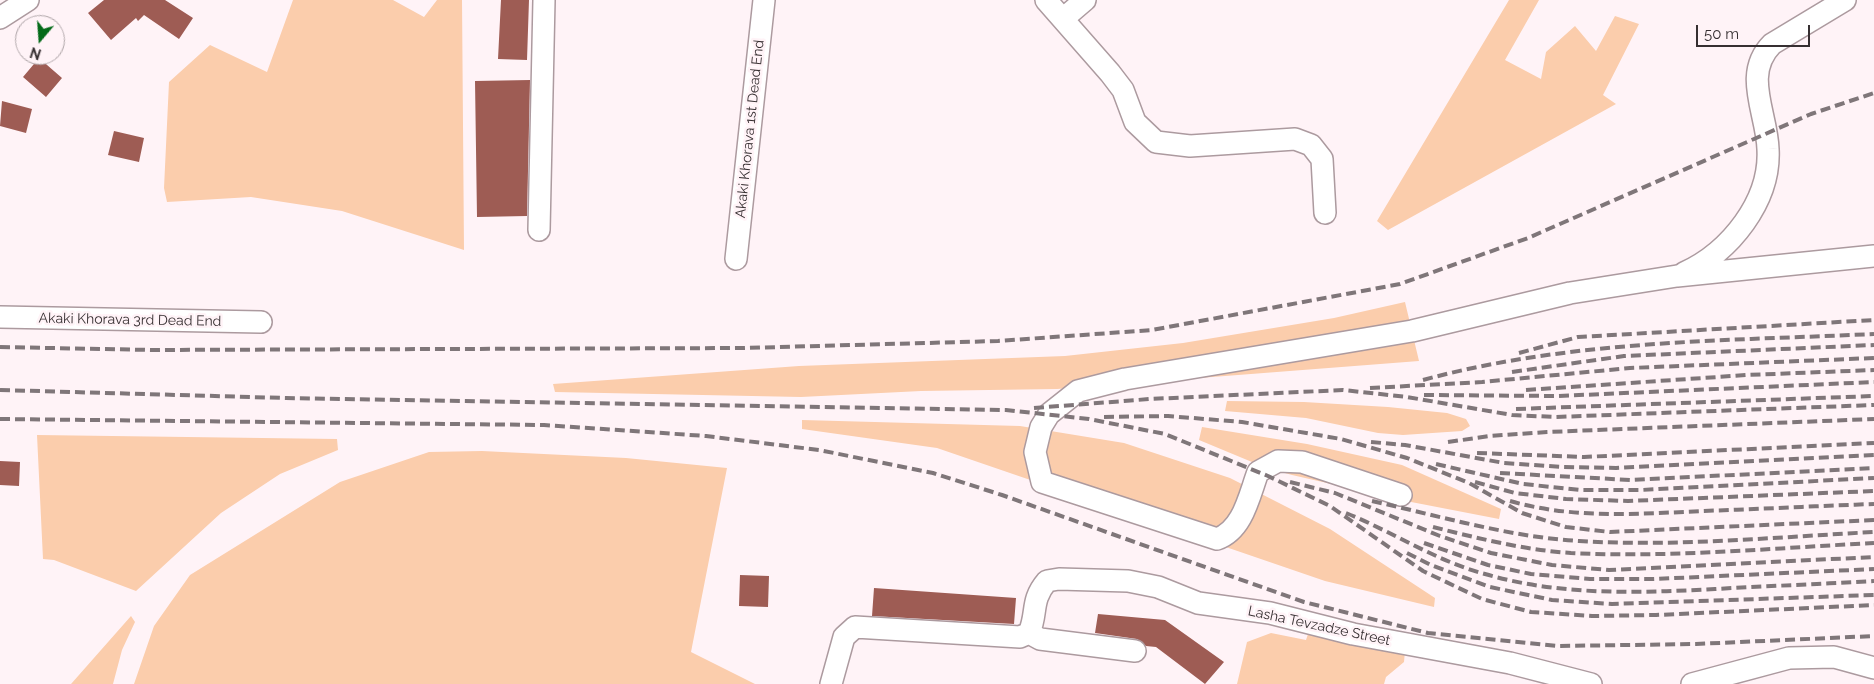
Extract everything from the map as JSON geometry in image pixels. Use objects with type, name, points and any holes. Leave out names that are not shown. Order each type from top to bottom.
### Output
[{"type":"street","points":[[0,18],[28,0]]},
{"type":"street","points":[[539,230],[544,0]]},
{"type":"street","name":"Akaki Khorava 1st Dead End","points":[[736,259],[764,0]]},
{"type":"street","points":[[1046,0],[1064,18],[1123,90],[1136,122],[1156,142],[1190,146],[1295,139],[1311,144],[1322,159],[1325,213]]},
{"type":"street","points":[[1064,18],[1085,0]]},
{"type":"street","points":[[1677,276],[1696,267],[1728,242],[1752,211],[1767,176],[1768,142],[1756,92],[1757,75],[1763,52],[1772,44],[1845,0]]},
{"type":"street","points":[[1400,495],[1302,462],[1278,461],[1258,472],[1238,524],[1224,537],[1217,539],[1042,482],[1035,452],[1041,427],[1049,414],[1078,391],[1125,378],[1412,330],[1570,293],[1677,276],[1874,256]]},
{"type":"street","name":"Akaki Khorava 3rd Dead End","points":[[0,318],[260,322]]},
{"type":"street","name":"Lasha Tevzadze Street","points":[[1029,633],[1037,593],[1047,581],[1128,581],[1158,587],[1198,603],[1270,613],[1353,634],[1510,663],[1591,684]]},
{"type":"street","points":[[830,684],[844,637],[855,627],[1020,636],[1029,633],[1040,639],[1135,651]]},
{"type":"street","points":[[1692,684],[1789,658],[1834,657],[1874,668]]},
{"type":"shaded area","points":[[293,0],[393,0],[424,17],[437,0],[462,0],[464,250],[342,211],[251,197],[167,202],[164,188],[169,82],[210,45],[267,72]]},
{"type":"shaded area","points":[[1509,0],[1539,0],[1505,60],[1541,79],[1546,52],[1575,26],[1596,51],[1615,16],[1639,24],[1603,95],[1616,104],[1388,230],[1377,221]]},
{"type":"shaded area","points":[[1405,302],[1419,361],[1057,389],[921,391],[801,397],[555,392],[553,384],[799,366],[1065,356],[1183,343],[1334,318]]},
{"type":"shaded area","points":[[1227,401],[1304,402],[1447,413],[1466,419],[1470,426],[1462,431],[1403,435],[1378,433],[1306,418],[1225,411]]},
{"type":"shaded area","points":[[802,420],[1020,426],[1124,443],[1230,478],[1330,529],[1435,598],[1434,607],[1325,581],[937,448],[802,429]]},
{"type":"shaded area","points":[[1202,427],[1307,444],[1402,465],[1501,509],[1499,519],[1406,501],[1264,467],[1199,440]]},
{"type":"shaded area","points":[[37,435],[337,439],[338,450],[280,474],[221,513],[136,591],[54,560],[43,559]]},
{"type":"shaded area","points":[[482,451],[626,458],[727,468],[691,652],[755,684],[134,684],[154,626],[190,575],[340,482],[429,452]]},
{"type":"shaded area","points":[[131,616],[135,622],[122,650],[113,684],[71,684]]},
{"type":"shaded area","points":[[1271,633],[1306,640],[1308,634],[1405,651],[1404,662],[1386,677],[1384,684],[1237,684],[1247,642]]},
{"type":"building","points":[[104,0],[165,0],[193,18],[179,39],[144,15],[138,21],[136,18],[111,40],[88,13]]},
{"type":"building","points":[[501,0],[529,0],[527,60],[498,59]]},
{"type":"building","points":[[33,65],[47,65],[62,78],[46,97],[23,77]]},
{"type":"building","points":[[530,80],[527,216],[477,217],[475,81]]},
{"type":"building","points":[[2,101],[32,109],[26,133],[0,126]]},
{"type":"building","points":[[114,131],[144,138],[139,162],[108,155]]},
{"type":"building","points":[[0,461],[20,462],[19,486],[0,485]]},
{"type":"building","points":[[740,575],[769,576],[768,607],[739,606]]},
{"type":"building","points":[[874,588],[1016,598],[1014,624],[872,616]]},
{"type":"building","points":[[1098,614],[1165,620],[1224,662],[1205,684],[1156,647],[1146,646],[1137,639],[1095,633]]},
{"type":"railway","points":[[0,347],[152,350],[744,348],[998,341],[1152,330],[1400,284],[1528,238],[1811,114],[1874,93]]},
{"type":"railway","points":[[1519,353],[1578,337],[1874,320]]},
{"type":"railway","points":[[1423,380],[1478,367],[1590,350],[1704,341],[1874,334]]},
{"type":"railway","points":[[1512,372],[1624,356],[1874,345]]},
{"type":"railway","points":[[1370,388],[1482,382],[1630,368],[1874,358]]},
{"type":"railway","points":[[1526,390],[1747,375],[1874,370]]},
{"type":"railway","points":[[1424,395],[1558,396],[1874,382]]},
{"type":"railway","points":[[0,390],[286,398],[1006,410],[1089,419],[1165,434],[1268,476],[1330,506],[1423,571],[1482,599],[1531,612],[1592,616],[1656,615],[1874,605]]},
{"type":"railway","points":[[1034,408],[1150,399],[1343,390],[1407,397],[1512,415],[1555,417],[1874,405]]},
{"type":"railway","points":[[1516,409],[1874,396]]},
{"type":"railway","points":[[1104,417],[1168,416],[1242,422],[1341,439],[1407,458],[1469,483],[1522,513],[1566,527],[1610,532],[1874,520]]},
{"type":"railway","points":[[0,419],[544,425],[706,436],[819,450],[933,473],[1002,495],[1304,602],[1428,633],[1558,646],[1696,644],[1874,636]]},
{"type":"railway","points":[[1448,442],[1490,436],[1547,432],[1874,419]]},
{"type":"railway","points":[[1371,442],[1405,445],[1504,463],[1563,467],[1616,468],[1874,455]]},
{"type":"railway","points":[[1477,453],[1584,457],[1874,443]]},
{"type":"railway","points":[[1436,464],[1523,484],[1581,490],[1641,490],[1874,478]]},
{"type":"railway","points":[[1500,473],[1631,480],[1874,468]]},
{"type":"railway","points":[[1290,482],[1335,493],[1440,536],[1491,553],[1552,565],[1609,570],[1874,557]]},
{"type":"railway","points":[[1475,482],[1515,493],[1566,499],[1628,501],[1874,491]]},
{"type":"railway","points":[[1372,501],[1501,531],[1579,541],[1616,543],[1690,542],[1874,532]]},
{"type":"railway","points":[[1510,501],[1557,511],[1605,514],[1874,504]]},
{"type":"railway","points":[[1346,513],[1449,562],[1485,574],[1542,586],[1628,592],[1874,581]]},
{"type":"railway","points":[[1433,527],[1518,546],[1571,553],[1684,553],[1874,543]]},
{"type":"railway","points":[[1424,543],[1488,565],[1531,574],[1590,579],[1654,579],[1874,569]]},
{"type":"railway","points":[[1407,553],[1431,565],[1490,587],[1552,600],[1612,604],[1874,595]]}]
